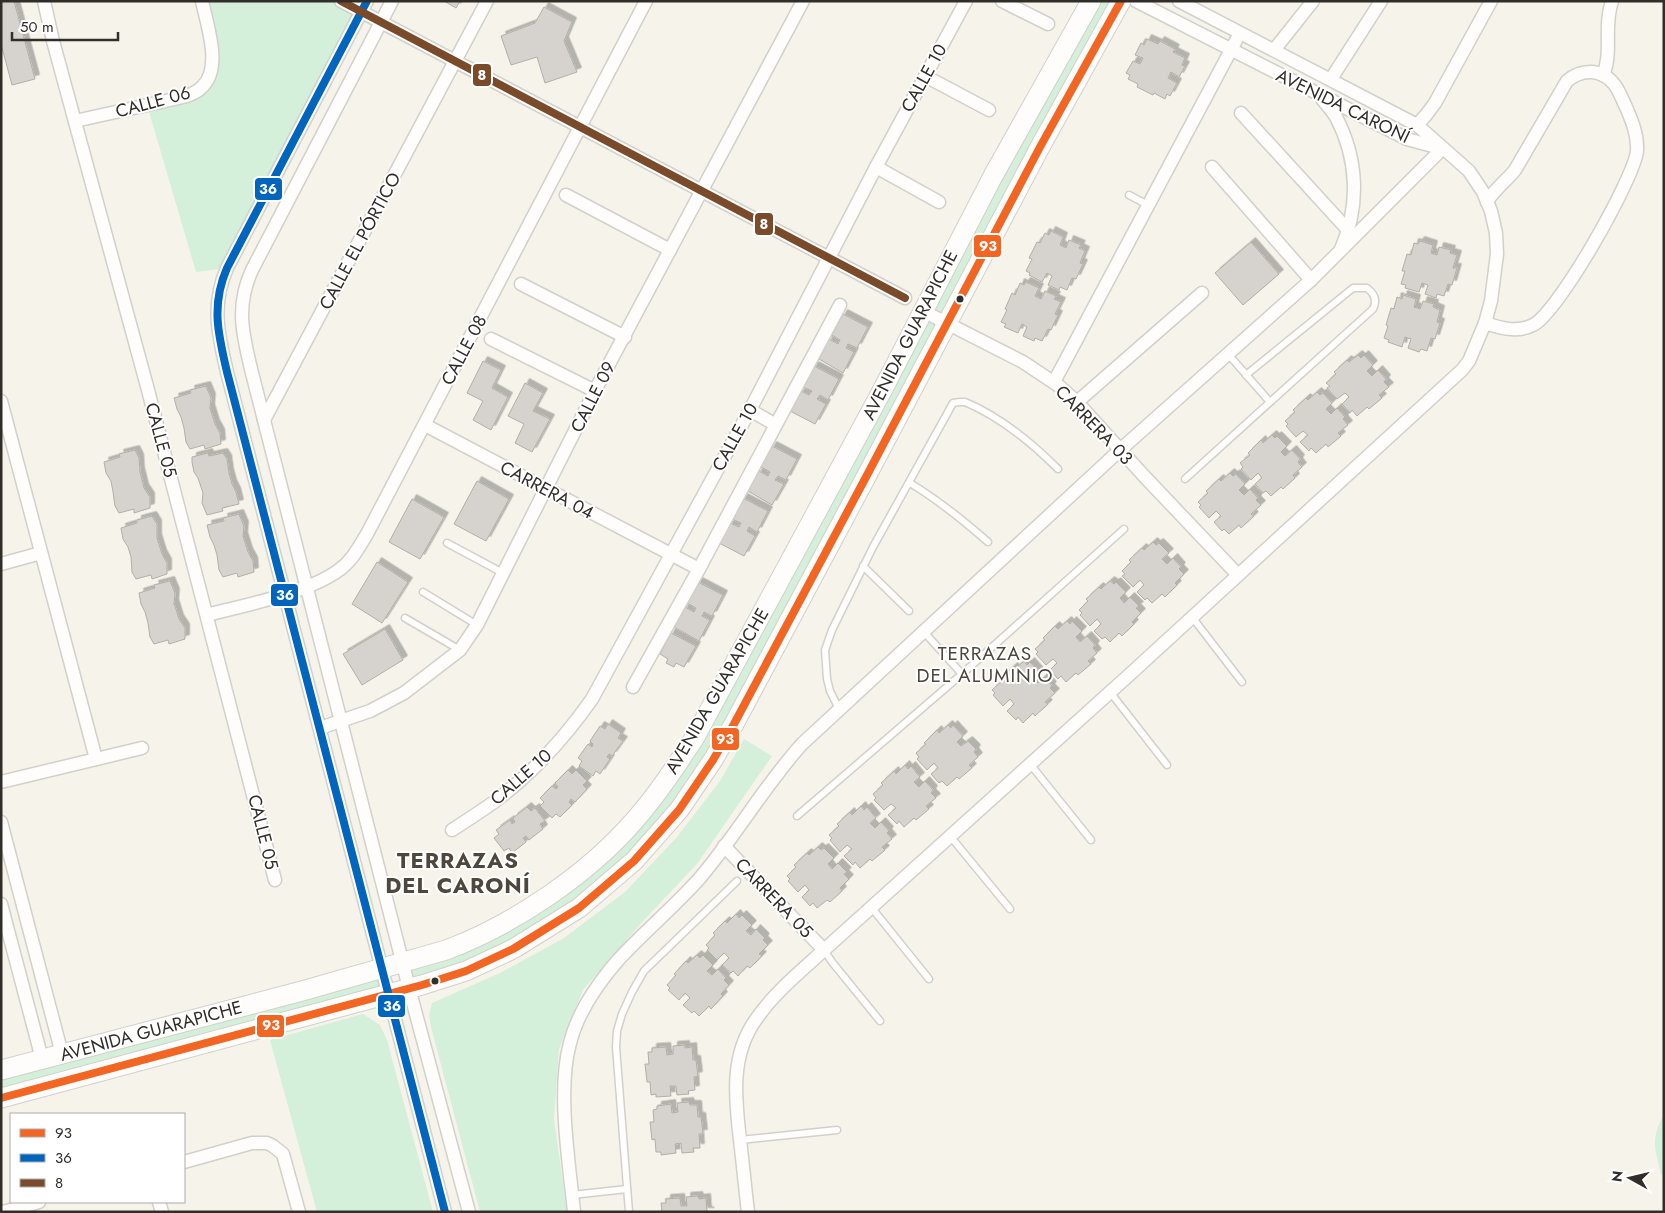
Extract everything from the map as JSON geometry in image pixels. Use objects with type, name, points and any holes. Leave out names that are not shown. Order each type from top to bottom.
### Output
[{"type":"street","name":"CALLE 05","points":[[44,1],[53,41],[207,615],[275,880]]},
{"type":"street","name":"CALLE 06","points":[[75,121],[179,98],[192,94],[203,87],[210,77],[212,50],[202,1]]},
{"type":"street","points":[[341,1],[365,7],[381,22],[905,298]]},
{"type":"street","points":[[392,1],[247,281],[242,301],[242,328],[409,988],[470,1212]]},
{"type":"street","name":"CALLE EL PÓRTICO","points":[[264,420],[488,1]]},
{"type":"street","name":"CALLE 08","points":[[207,615],[285,594],[307,586],[340,570],[351,559],[367,534],[425,425],[646,1]]},
{"type":"street","name":"CALLE 09","points":[[320,728],[370,711],[404,693],[460,650],[477,625],[595,391],[802,1]]},
{"type":"street","name":"CALLE 10","points":[[452,830],[493,803],[521,780],[554,748],[573,726],[592,699],[750,410],[876,167],[966,1]]},
{"type":"street","points":[[1002,1],[1048,24]]},
{"type":"street","name":"AVENIDA GUARAPICHE","points":[[1,1070],[382,969],[467,942],[509,921],[537,903],[577,874],[610,846],[650,802],[673,771],[711,708],[883,389],[1025,118],[1091,1]]},
{"type":"street","name":"AVENIDA GUARAPICHE","points":[[1,1098],[388,994],[466,971],[513,949],[578,908],[634,861],[679,810],[713,760],[776,648],[1040,147],[1121,1]]},
{"type":"street","name":"AVENIDA CARONÍ","points":[[1136,1],[1407,139],[1442,149]]},
{"type":"street","name":"AVENIDA CARONÍ","points":[[1180,1],[1417,124],[1442,149]]},
{"type":"street","points":[[1274,50],[1313,1]]},
{"type":"street","points":[[1331,80],[1381,1]]},
{"type":"street","points":[[1417,124],[1434,103],[1491,1]]},
{"type":"street","points":[[1603,75],[1607,58],[1607,24],[1612,1]]},
{"type":"street","points":[[365,7],[227,268],[221,281],[216,318],[224,357],[445,1212]]},
{"type":"street","points":[[1054,382],[1240,33]]},
{"type":"street","points":[[1485,323],[1500,328],[1518,330],[1533,325],[1543,318],[1564,292],[1632,171],[1637,152],[1637,141],[1632,122],[1618,90],[1609,79],[1603,75],[1586,71],[1572,76],[1567,81],[1515,170],[1506,182],[1490,196],[1487,202]]},
{"type":"street","points":[[925,76],[989,110]]},
{"type":"street","points":[[1319,95],[1335,116],[1345,137],[1355,179],[1355,198],[1348,230],[1338,254]]},
{"type":"street","points":[[1241,113],[1348,230]]},
{"type":"street","points":[[574,1212],[564,1090],[569,1044],[576,1024],[599,984],[619,959],[688,892],[789,758],[839,709],[1120,450],[1312,280],[1442,149],[1469,171],[1483,192],[1491,211],[1496,232],[1497,254],[1491,300],[1485,323],[1469,361],[1462,370],[1110,692],[824,950],[756,1018],[740,1052],[736,1084],[748,1212]]},
{"type":"street","points":[[876,167],[939,202]]},
{"type":"street","points":[[1212,167],[1312,280]]},
{"type":"street","points":[[566,195],[670,250]]},
{"type":"street","points":[[521,284],[625,336]]},
{"type":"street","points":[[1077,402],[1202,293]]},
{"type":"street","points":[[633,687],[699,569],[840,305]]},
{"type":"street","name":"CARRERA 03","points":[[923,311],[1023,362],[1054,382],[1077,402],[1238,575]]},
{"type":"street","points":[[491,339],[595,391]]},
{"type":"street","points":[[1,400],[96,759]]},
{"type":"street","points":[[750,410],[776,424]]},
{"type":"street","name":"CARRERA 04","points":[[425,425],[699,569]]},
{"type":"street","points":[[1,564],[41,553]]},
{"type":"street","points":[[1,782],[142,748]]},
{"type":"street","points":[[1,822],[62,1054]]},
{"type":"street","name":"CARRERA 05","points":[[724,846],[824,950]]},
{"type":"street","points":[[1,904],[42,1059]]},
{"type":"street","points":[[185,1162],[252,1143],[266,1143],[273,1146],[283,1154],[299,1212]]},
{"type":"street","points":[[3,1212],[21,1209],[36,1203]]},
{"type":"lane","points":[[1129,195],[1148,205]]},
{"type":"lane","points":[[1185,478],[1373,309],[1375,300],[1372,292],[1364,287],[1353,288],[1246,375]]},
{"type":"lane","points":[[1228,354],[1270,402]]},
{"type":"lane","points":[[839,709],[826,679],[825,650],[832,630],[863,566],[953,403],[970,404],[1003,423],[1036,448],[1058,469]]},
{"type":"lane","points":[[910,482],[955,514],[988,542]]},
{"type":"lane","points":[[796,816],[962,674],[1124,528]]},
{"type":"lane","points":[[447,543],[504,574]]},
{"type":"lane","points":[[863,566],[909,611]]},
{"type":"lane","points":[[423,592],[477,625]]},
{"type":"lane","points":[[1192,617],[1242,682]]},
{"type":"lane","points":[[405,618],[460,650]]},
{"type":"lane","points":[[924,631],[962,674]]},
{"type":"lane","points":[[1110,692],[1167,765]]},
{"type":"lane","points":[[1030,764],[1091,840]]},
{"type":"lane","points":[[950,836],[1010,909]]},
{"type":"lane","points":[[629,1212],[616,1047],[617,1031],[622,1014],[644,971],[737,881]]},
{"type":"lane","points":[[871,907],[929,979]]},
{"type":"lane","points":[[824,950],[880,1021]]},
{"type":"lane","points":[[740,1140],[837,1130]]},
{"type":"lane","points":[[572,1195],[627,1189]]},
{"type":"green space","points":[[202,1],[341,1],[362,12],[227,268],[196,272],[147,105],[179,98],[210,77]]},
{"type":"green space","points":[[1091,1],[1121,1],[696,786],[579,908],[409,988],[403,963],[509,921],[650,802]]},
{"type":"green space","points":[[744,739],[772,756],[697,864],[643,921],[583,990],[559,1049],[554,1119],[567,1212],[480,1212],[431,1027],[429,1015],[432,1003],[500,973],[564,938],[625,892],[677,837],[720,781]]},
{"type":"green space","points":[[382,969],[388,994],[1,1098],[1,1070]]},
{"type":"green space","points":[[363,1014],[380,1025],[387,1040],[433,1212],[317,1212],[270,1040]]},
{"type":"green space","points":[[1664,1114],[1664,1177],[1661,1174],[1657,1157],[1655,1138]]},
{"type":"building","points":[[1,1],[14,1],[35,79],[12,85],[1,44]]},
{"type":"building","points":[[444,1],[460,1],[456,8]]},
{"type":"building","points":[[544,7],[572,22],[564,41],[577,72],[545,83],[537,57],[511,65],[501,36],[535,23]]},
{"type":"building","points":[[1147,39],[1158,44],[1160,41],[1175,49],[1173,52],[1185,58],[1182,65],[1185,66],[1179,77],[1171,72],[1168,78],[1177,83],[1170,96],[1167,94],[1165,99],[1137,87],[1138,84],[1128,79],[1130,75],[1126,73],[1133,61],[1140,64],[1143,58],[1135,55],[1141,43],[1144,45]]},
{"type":"building","points":[[1051,231],[1063,237],[1060,245],[1066,248],[1069,240],[1081,245],[1079,248],[1085,251],[1080,263],[1083,264],[1076,279],[1072,278],[1067,290],[1060,287],[1059,290],[1048,285],[1052,276],[1047,273],[1042,282],[1029,275],[1030,273],[1026,271],[1032,259],[1029,258],[1037,242],[1040,243],[1045,233],[1049,235]]},
{"type":"building","points":[[1420,241],[1433,245],[1431,253],[1437,255],[1439,247],[1451,250],[1450,253],[1457,255],[1453,268],[1457,268],[1452,285],[1448,284],[1444,296],[1437,294],[1436,298],[1425,294],[1428,285],[1422,283],[1419,292],[1405,288],[1406,285],[1401,284],[1405,271],[1402,271],[1407,254],[1411,255],[1414,243],[1418,244]]},
{"type":"building","points":[[1251,242],[1279,274],[1243,305],[1215,273]]},
{"type":"building","points":[[1026,282],[1039,288],[1035,296],[1041,299],[1045,291],[1056,296],[1054,299],[1061,302],[1055,314],[1058,315],[1051,330],[1048,329],[1042,341],[1035,338],[1034,341],[1023,336],[1027,327],[1022,324],[1018,333],[1004,327],[1006,324],[1001,322],[1012,293],[1015,295],[1020,283],[1024,285]]},
{"type":"building","points":[[1403,295],[1416,299],[1414,307],[1420,309],[1423,301],[1434,304],[1433,307],[1440,310],[1437,322],[1440,323],[1435,339],[1431,338],[1427,351],[1421,349],[1419,352],[1408,348],[1411,339],[1405,337],[1402,347],[1388,342],[1389,340],[1384,338],[1391,308],[1394,309],[1397,297],[1402,299]]},
{"type":"building","points":[[843,314],[868,327],[857,348],[848,344],[846,348],[854,352],[843,373],[819,359],[829,339],[838,344],[840,340],[832,335]]},
{"type":"building","points":[[1358,355],[1361,358],[1364,355],[1373,365],[1367,371],[1372,376],[1378,370],[1386,379],[1384,382],[1389,387],[1379,395],[1382,398],[1357,416],[1352,410],[1350,413],[1342,404],[1349,397],[1345,393],[1337,399],[1327,388],[1330,386],[1326,383],[1336,374],[1334,372],[1347,360],[1349,362]]},
{"type":"building","points":[[483,361],[501,370],[492,388],[508,397],[491,430],[473,420],[483,401],[467,393]]},
{"type":"building","points":[[814,366],[839,379],[828,400],[820,395],[817,399],[826,404],[815,424],[790,411],[801,391],[809,395],[812,391],[803,387]]},
{"type":"building","points":[[525,383],[543,393],[533,411],[550,419],[532,452],[515,443],[524,424],[508,416]]},
{"type":"building","points":[[206,386],[211,398],[210,408],[220,433],[221,444],[205,449],[204,445],[190,449],[186,442],[181,417],[174,398],[191,393],[190,390]]},
{"type":"building","points":[[1317,392],[1320,395],[1323,393],[1332,403],[1326,409],[1331,414],[1337,408],[1345,417],[1343,419],[1348,425],[1338,433],[1341,436],[1328,447],[1326,444],[1316,453],[1311,448],[1309,451],[1300,442],[1308,435],[1303,431],[1296,437],[1286,426],[1288,424],[1285,421],[1295,412],[1293,410],[1306,398],[1308,400]]},
{"type":"building","points":[[1272,435],[1275,438],[1277,436],[1287,446],[1281,452],[1285,456],[1292,450],[1300,459],[1298,462],[1302,467],[1293,475],[1295,478],[1283,489],[1281,487],[1271,496],[1266,491],[1263,493],[1255,484],[1262,478],[1258,473],[1251,480],[1241,469],[1243,467],[1240,463],[1250,455],[1248,453],[1261,440],[1263,443]]},
{"type":"building","points":[[772,446],[797,459],[786,480],[778,476],[775,480],[784,484],[772,505],[748,491],[759,471],[768,476],[770,472],[761,467]]},
{"type":"building","points":[[135,450],[139,458],[144,488],[150,497],[150,508],[134,513],[134,509],[119,513],[115,506],[111,481],[106,473],[104,462],[120,457],[119,454]]},
{"type":"building","points":[[208,453],[209,456],[223,453],[227,459],[229,473],[239,504],[222,508],[223,511],[207,515],[202,503],[203,493],[194,472],[192,457]]},
{"type":"building","points":[[1230,473],[1233,476],[1236,474],[1245,484],[1239,490],[1244,495],[1250,489],[1261,505],[1251,514],[1254,516],[1241,528],[1239,525],[1229,534],[1224,529],[1222,531],[1214,522],[1221,516],[1216,511],[1209,518],[1199,507],[1201,505],[1198,502],[1208,493],[1206,491],[1219,479],[1221,481]]},
{"type":"building","points":[[477,481],[509,499],[486,541],[454,524]]},
{"type":"building","points":[[743,498],[768,511],[757,532],[749,527],[747,531],[755,536],[744,556],[719,543],[730,523],[739,527],[741,523],[732,519]]},
{"type":"building","points":[[412,499],[444,517],[420,559],[389,542]]},
{"type":"building","points":[[239,514],[244,526],[243,536],[253,561],[254,572],[238,577],[237,573],[223,577],[219,570],[217,555],[207,525],[224,521],[223,518]]},
{"type":"building","points":[[152,516],[157,524],[157,538],[167,563],[167,574],[152,579],[151,575],[136,579],[132,572],[131,557],[123,539],[121,528],[137,523],[137,520]]},
{"type":"building","points":[[1153,542],[1156,545],[1159,543],[1169,553],[1162,559],[1167,564],[1173,558],[1184,574],[1175,583],[1177,585],[1165,597],[1162,594],[1152,603],[1147,598],[1145,600],[1137,592],[1144,585],[1140,580],[1133,587],[1122,576],[1125,574],[1122,571],[1131,562],[1129,560],[1142,548],[1144,550]]},
{"type":"building","points":[[377,562],[408,582],[382,623],[352,604]]},
{"type":"building","points":[[170,581],[175,593],[174,603],[179,619],[185,628],[185,639],[169,644],[168,640],[154,644],[150,637],[139,593],[155,588],[154,585]]},
{"type":"building","points":[[1110,581],[1114,584],[1116,582],[1126,592],[1120,598],[1124,603],[1130,597],[1139,606],[1136,608],[1141,613],[1132,622],[1134,624],[1122,636],[1119,633],[1110,642],[1105,637],[1102,639],[1094,631],[1101,624],[1097,619],[1090,626],[1080,615],[1082,613],[1079,610],[1088,601],[1086,599],[1099,587],[1101,589]]},
{"type":"building","points":[[698,582],[723,595],[712,616],[704,612],[702,616],[710,620],[699,641],[674,627],[685,607],[694,612],[696,608],[687,603]]},
{"type":"building","points":[[1067,621],[1070,624],[1072,621],[1082,631],[1076,637],[1080,642],[1087,636],[1095,645],[1093,648],[1097,653],[1088,661],[1091,664],[1066,682],[1061,676],[1058,679],[1050,670],[1057,663],[1053,659],[1046,665],[1036,654],[1038,652],[1035,649],[1045,640],[1043,638],[1055,626],[1058,629]]},
{"type":"building","points":[[385,629],[403,660],[362,685],[343,654]]},
{"type":"building","points":[[671,633],[696,646],[684,667],[676,663],[674,667],[666,663],[668,659],[660,654]]},
{"type":"building","points":[[1024,661],[1027,665],[1030,662],[1039,672],[1033,678],[1038,683],[1044,677],[1055,693],[1045,702],[1048,704],[1035,716],[1033,713],[1023,723],[1018,717],[1016,720],[1007,711],[1014,704],[1010,699],[1003,706],[993,695],[995,693],[992,690],[1002,681],[1000,679],[1013,667],[1015,669]]},
{"type":"building","points":[[608,724],[621,733],[618,738],[623,741],[612,756],[609,754],[607,757],[610,759],[600,774],[596,771],[593,776],[579,766],[582,761],[578,758],[588,744],[592,747],[593,744],[590,741],[600,726],[605,729]]},
{"type":"building","points":[[948,725],[951,728],[953,725],[963,736],[957,742],[961,746],[968,741],[976,749],[974,752],[978,757],[969,765],[972,768],[947,786],[942,781],[939,783],[931,774],[938,768],[934,763],[927,770],[917,759],[919,757],[916,753],[937,730],[939,733]]},
{"type":"building","points":[[905,765],[908,769],[911,766],[920,777],[914,782],[919,787],[925,781],[933,790],[931,793],[936,798],[926,806],[929,809],[904,827],[899,821],[897,824],[888,815],[896,808],[891,804],[884,810],[874,800],[876,798],[873,794],[883,785],[881,783],[894,771],[896,774]]},
{"type":"building","points":[[568,770],[572,774],[576,770],[587,781],[583,785],[587,789],[575,802],[571,799],[569,802],[572,805],[560,817],[556,814],[552,818],[540,806],[544,802],[540,798],[552,786],[556,789],[558,787],[555,783]]},
{"type":"building","points":[[861,806],[864,810],[867,807],[876,818],[870,823],[875,828],[881,822],[889,831],[887,833],[892,839],[882,847],[885,850],[860,868],[855,862],[853,865],[844,856],[852,849],[847,845],[840,852],[830,840],[832,838],[829,835],[839,826],[837,824],[850,812],[852,815]]},
{"type":"building","points":[[527,807],[531,811],[535,808],[545,821],[540,824],[543,829],[529,840],[526,836],[523,838],[526,842],[512,853],[509,848],[504,851],[494,838],[499,834],[496,830],[510,820],[512,824],[515,822],[513,818]]},
{"type":"building","points":[[818,847],[821,850],[824,848],[834,858],[828,864],[832,869],[838,863],[847,872],[844,874],[849,879],[840,888],[842,891],[830,902],[827,900],[817,908],[813,903],[810,906],[802,897],[809,890],[805,885],[798,892],[788,881],[790,879],[787,876],[796,867],[794,865],[807,853],[809,855]]},
{"type":"building","points":[[736,914],[739,918],[742,915],[752,925],[746,931],[751,935],[756,929],[765,938],[763,940],[768,945],[759,954],[762,956],[750,968],[747,966],[738,976],[722,965],[729,958],[724,953],[717,960],[707,950],[709,948],[706,945],[715,935],[713,933],[725,921],[727,923]]},
{"type":"building","points":[[697,955],[700,958],[703,955],[713,965],[707,971],[712,975],[718,969],[729,985],[721,994],[723,996],[711,1009],[709,1006],[699,1016],[683,1005],[690,998],[685,993],[679,1000],[668,990],[670,988],[667,985],[686,961],[688,963]]},
{"type":"building","points":[[685,1045],[685,1048],[692,1047],[693,1060],[696,1060],[698,1076],[694,1077],[695,1090],[688,1091],[689,1094],[677,1095],[676,1086],[670,1086],[671,1096],[656,1097],[656,1094],[651,1095],[645,1064],[649,1064],[648,1052],[652,1052],[652,1048],[666,1047],[667,1055],[673,1054],[673,1046]]},
{"type":"building","points":[[689,1102],[690,1105],[697,1105],[698,1117],[701,1117],[703,1134],[699,1134],[700,1148],[693,1148],[694,1152],[682,1153],[681,1143],[675,1144],[676,1153],[661,1155],[661,1152],[656,1152],[655,1139],[652,1140],[650,1122],[654,1122],[653,1110],[657,1109],[657,1106],[671,1104],[672,1113],[678,1112],[677,1103]]},
{"type":"building","points":[[698,1196],[699,1199],[706,1198],[707,1211],[710,1212],[662,1212],[661,1203],[666,1203],[666,1199],[680,1198],[681,1206],[687,1206],[686,1197]]},
{"type":"transit line","name":"8","points":[[341,1],[905,298]]},
{"type":"transit line","name":"36","points":[[367,1],[227,268],[219,295],[218,320],[227,372],[445,1212]]},
{"type":"transit line","name":"93","points":[[1,1098],[422,985],[466,971],[513,949],[579,908],[634,861],[679,810],[713,760],[734,724],[1040,147],[1121,1]]},
{"type":"district","name":"TERRAZAS DEL ALUMINIO","points":[[985,664]]},
{"type":"district","name":"TERRAZAS DEL CARONÍ","points":[[458,872]]}]
